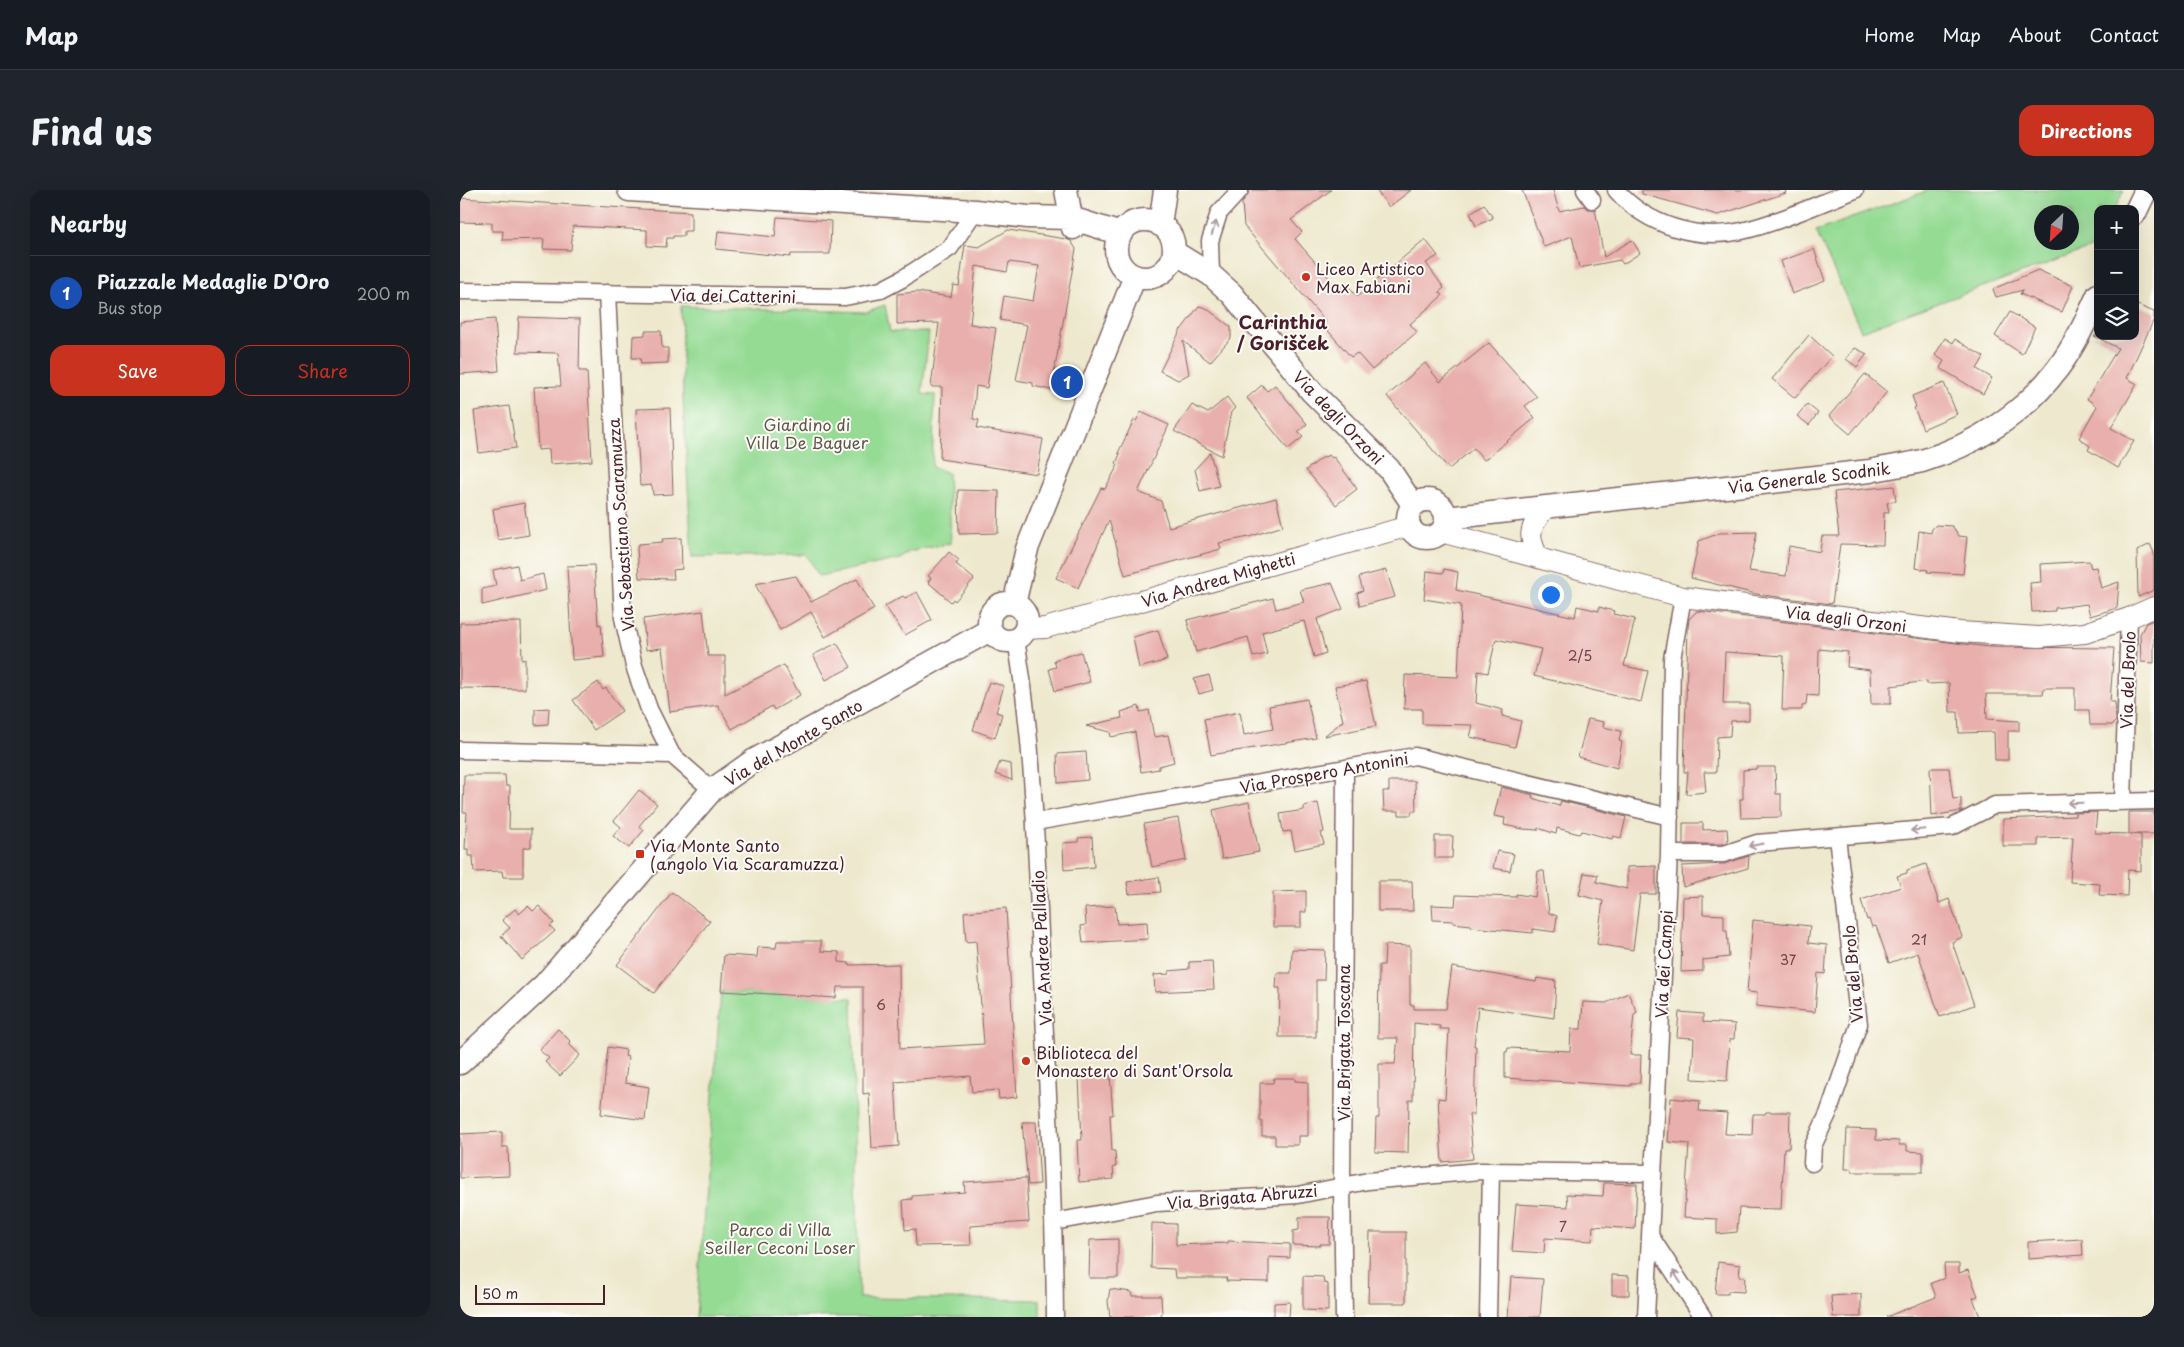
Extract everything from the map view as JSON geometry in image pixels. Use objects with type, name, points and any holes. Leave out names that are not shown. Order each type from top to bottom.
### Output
[{"type":"main road","points":[[629,190],[975,211],[1072,223],[1119,238]]},
{"type":"main road","points":[[1066,190],[1072,223]]},
{"type":"main road","points":[[1160,225],[1165,190]]},
{"type":"main road","points":[[2139,205],[2146,190]]},
{"type":"main road","points":[[1143,221],[1160,225],[1171,237],[1174,252],[1169,266],[1164,272],[1150,278],[1135,276],[1122,266],[1116,251],[1119,238],[1134,223],[1143,221]]},
{"type":"main road","name":"Via degli Orzoni","points":[[1174,252],[1211,275],[1232,294],[1312,392],[1389,469],[1420,537],[1428,538],[1443,525]]},
{"type":"main road","points":[[1014,604],[1027,549],[1135,276]]},
{"type":"main road","name":"Via Generale Scodnik","points":[[1443,525],[1546,507],[1870,471],[1921,461],[1960,448],[1998,426],[2034,396],[2058,368],[2094,302]]},
{"type":"main road","points":[[1411,516],[1419,501],[1433,501],[1440,504],[1443,525]]},
{"type":"main road","points":[[1007,603],[1014,604],[1021,608],[1025,614],[1021,634],[1009,642],[1001,640],[990,630],[990,616],[994,608],[1007,603]]},
{"type":"main road","name":"Via del Monte Santo","points":[[460,1063],[544,984],[712,790],[753,761],[990,630]]},
{"type":"street","points":[[1211,275],[1210,241],[1219,213],[1240,190]]},
{"type":"street","points":[[1616,190],[1623,198],[1644,213],[1666,225],[1690,232],[1717,233],[1750,228],[1854,190]]},
{"type":"street","name":"Via dei Catterini","points":[[460,291],[845,297],[881,290],[902,279],[950,248],[975,211]]},
{"type":"street","name":"Via Sebastiano Scaramuzza","points":[[607,293],[623,618],[634,666],[648,709],[672,755],[712,790]]},
{"type":"street","points":[[1539,558],[1531,545],[1531,531],[1535,521],[1546,507]]},
{"type":"street","name":"Via Andrea Mighetti","points":[[1021,634],[1411,516]]},
{"type":"street","name":"Via degli Orzoni","points":[[1443,525],[1539,558],[1683,597],[1960,632],[2040,637],[2084,633],[2129,618],[2154,607]]},
{"type":"street","name":"Via dei Campi","points":[[1646,1317],[1669,854],[1672,659],[1683,597]]},
{"type":"street","name":"Via del Brolo","points":[[2123,801],[2129,618]]},
{"type":"street","name":"Via Andrea Palladio","points":[[1021,634],[1035,822],[1054,1222],[1055,1317]]},
{"type":"street","points":[[460,750],[672,755]]},
{"type":"street","name":"Via Prospero Antonini","points":[[1035,822],[1415,756],[1670,817]]},
{"type":"street","name":"Via Brigata Toscana","points":[[1344,1317],[1342,1186],[1345,768]]},
{"type":"street","points":[[1669,854],[1724,854],[1757,843],[1952,827],[1995,805],[2154,801]]},
{"type":"street","name":"Via del Brolo","points":[[1812,1163],[1813,1146],[1828,1114],[1859,1024],[1837,837]]},
{"type":"street","points":[[1488,1317],[1491,1171]]},
{"type":"street","name":"Via Brigata Abruzzi","points":[[1054,1222],[1157,1203],[1298,1195],[1377,1180],[1491,1171],[1652,1173]]},
{"type":"street","points":[[1651,1237],[1703,1317]]},
{"type":"green space","points":[[1929,190],[2124,190],[2117,205],[2094,205],[2094,247],[1861,331],[1816,231]]},
{"type":"green space","name":"Giardino di Villa De Baguer","points":[[885,305],[890,332],[929,332],[922,394],[935,395],[932,467],[948,473],[951,543],[910,552],[900,559],[819,576],[807,555],[692,557],[683,398],[681,306],[865,312]]},
{"type":"green space","name":"Parco di Villa Seiller Ceconi Loser","points":[[721,991],[852,998],[859,1298],[1040,1300],[1040,1317],[696,1317]]},
{"type":"building","points":[[1250,190],[1331,190],[1291,220],[1302,232],[1295,239],[1338,288],[1345,282],[1357,297],[1425,239],[1438,256],[1426,263],[1444,288],[1439,292],[1443,295],[1410,324],[1417,332],[1372,370],[1357,353],[1351,357],[1323,325],[1326,322],[1244,226],[1242,203]]},
{"type":"building","points":[[1376,190],[1411,190],[1389,207]]},
{"type":"building","points":[[1522,190],[1553,190],[1559,211],[1584,206],[1588,209],[1595,209],[1604,257],[1632,240],[1640,253],[1623,264],[1620,260],[1579,268],[1572,236],[1544,247]]},
{"type":"building","points":[[1642,190],[1785,190],[1786,193],[1718,215],[1642,194]]},
{"type":"building","points":[[460,198],[691,212],[691,231],[684,231],[684,236],[667,238],[666,247],[647,246],[647,230],[573,226],[571,250],[543,249],[544,239],[502,240],[503,231],[492,231],[492,223],[460,222]]},
{"type":"building","points":[[1484,204],[1493,218],[1476,226],[1470,213]]},
{"type":"building","points":[[777,217],[831,221],[830,254],[791,254],[790,257],[716,249],[718,231],[775,237]]},
{"type":"building","points":[[1008,230],[1066,239],[1071,241],[1076,249],[1051,390],[1033,386],[1033,383],[1016,380],[1027,325],[1000,320],[1004,296],[1033,301],[1039,266],[1009,262],[1007,272],[976,266],[970,324],[996,328],[987,388],[976,386],[973,419],[979,420],[977,428],[1043,439],[1037,474],[940,459],[942,387],[931,387],[939,323],[897,324],[897,294],[917,292],[951,297],[953,285],[959,286],[965,245],[979,247]]},
{"type":"building","points":[[1814,249],[1825,281],[1792,294],[1781,261]]},
{"type":"building","points":[[2038,270],[2073,286],[2062,312],[2020,294],[2023,290],[1996,297],[1993,289]]},
{"type":"building","points":[[1199,306],[1206,308],[1231,327],[1231,338],[1210,362],[1183,341],[1189,374],[1178,380],[1160,371],[1181,329]]},
{"type":"building","points":[[2139,306],[2154,312],[2154,319],[2127,378],[2137,384],[2111,428],[2134,441],[2118,468],[2088,450],[2090,446],[2079,438],[2097,406],[2087,399],[2118,348],[2102,340],[2139,340]]},
{"type":"building","points":[[2010,312],[2035,327],[2022,354],[1995,336]]},
{"type":"building","points":[[519,317],[580,319],[579,371],[587,371],[592,461],[550,464],[549,449],[538,450],[534,387],[561,386],[558,353],[517,352]]},
{"type":"building","points":[[495,319],[499,371],[460,374],[460,322]]},
{"type":"building","points":[[645,331],[661,331],[662,348],[668,348],[668,363],[641,364],[640,358],[632,358],[633,336],[645,335]]},
{"type":"building","points":[[1809,335],[1832,356],[1795,398],[1772,379]]},
{"type":"building","points":[[1945,338],[1953,343],[1955,339],[1984,357],[1977,369],[1992,378],[1983,394],[1940,368],[1944,361],[1935,355]]},
{"type":"building","points":[[1489,343],[1537,397],[1525,406],[1535,418],[1484,460],[1474,448],[1449,469],[1387,396],[1425,363],[1440,382]]},
{"type":"building","points":[[1855,348],[1867,354],[1857,367],[1846,359]]},
{"type":"building","points":[[1865,374],[1887,392],[1850,434],[1829,416]]},
{"type":"building","points":[[1944,383],[1957,414],[1923,429],[1914,408],[1916,407],[1912,396]]},
{"type":"building","points":[[1262,385],[1267,391],[1275,385],[1307,424],[1298,432],[1303,437],[1288,449],[1247,398]]},
{"type":"building","points":[[1227,397],[1235,408],[1231,412],[1222,456],[1174,431],[1192,405],[1208,413]]},
{"type":"building","points":[[1807,404],[1818,413],[1809,425],[1797,416]]},
{"type":"building","points":[[509,406],[516,448],[479,453],[474,411]]},
{"type":"building","points":[[670,408],[673,494],[653,495],[652,485],[640,486],[636,409]]},
{"type":"building","points":[[1141,412],[1169,425],[1138,492],[1161,501],[1169,527],[1276,498],[1283,526],[1249,537],[1219,543],[1221,549],[1125,575],[1109,520],[1078,588],[1056,578],[1101,488],[1105,489],[1118,465],[1116,463],[1120,454],[1118,453],[1134,420],[1136,421]]},
{"type":"building","points":[[1210,453],[1219,486],[1200,491],[1195,469]]},
{"type":"building","points":[[1329,455],[1332,458],[1334,457],[1357,489],[1336,505],[1306,470]]},
{"type":"building","points":[[1894,486],[1896,501],[1887,503],[1889,512],[1884,513],[1883,545],[1840,544],[1832,604],[1756,594],[1691,578],[1699,541],[1720,533],[1757,532],[1749,571],[1786,576],[1789,546],[1820,552],[1822,536],[1839,536],[1834,492]]},
{"type":"building","points":[[958,490],[999,491],[998,533],[959,534]]},
{"type":"building","points":[[524,503],[529,535],[498,540],[493,509]]},
{"type":"building","points":[[1936,525],[1952,526],[1959,536],[1967,537],[1963,574],[1927,572],[1928,570],[1915,568],[1919,531],[1931,533]]},
{"type":"building","points":[[681,538],[682,569],[673,570],[674,579],[639,578],[637,548],[639,544],[663,542],[662,539]]},
{"type":"building","points":[[2150,544],[2154,553],[2154,590],[2138,597],[2137,551]]},
{"type":"building","points":[[949,552],[959,560],[956,564],[974,579],[955,601],[953,599],[951,602],[928,582],[931,578],[928,576]]},
{"type":"building","points":[[2089,561],[2091,568],[2096,567],[2101,588],[2119,582],[2117,608],[2090,616],[2087,604],[2055,608],[2055,611],[2032,612],[2030,583],[2041,582],[2040,564]]},
{"type":"building","points":[[517,565],[520,580],[543,574],[546,590],[482,605],[482,589],[496,586],[493,570]]},
{"type":"building","points":[[594,565],[598,625],[601,624],[604,657],[572,660],[567,566]]},
{"type":"building","points":[[1444,569],[1458,572],[1456,590],[1575,617],[1577,606],[1599,611],[1599,607],[1614,611],[1613,614],[1635,619],[1624,666],[1648,671],[1641,702],[1534,676],[1541,649],[1496,639],[1488,673],[1478,671],[1476,703],[1503,710],[1502,716],[1521,721],[1515,747],[1470,737],[1473,725],[1422,724],[1422,709],[1404,709],[1405,675],[1458,677],[1461,605],[1424,599],[1427,571],[1443,573]]},
{"type":"building","points":[[1386,570],[1395,597],[1360,606],[1357,593],[1363,591],[1359,577]]},
{"type":"building","points":[[796,576],[811,602],[857,579],[874,609],[825,637],[811,612],[780,630],[755,584]]},
{"type":"building","points":[[1332,583],[1343,609],[1317,619],[1326,653],[1314,657],[1304,621],[1262,632],[1267,654],[1253,657],[1248,637],[1196,652],[1187,620],[1273,598],[1276,609],[1304,602],[1300,590]]},
{"type":"building","points":[[917,592],[932,620],[905,635],[885,606],[903,596],[905,598]]},
{"type":"building","points":[[703,611],[708,656],[725,656],[725,694],[784,665],[800,695],[774,710],[772,706],[732,729],[718,705],[670,712],[662,648],[646,650],[643,619]]},
{"type":"building","points":[[1697,611],[1989,647],[2114,648],[2110,702],[2115,702],[2116,721],[2112,725],[2090,725],[2089,710],[2075,710],[2075,688],[2044,688],[2043,694],[1986,694],[1987,719],[2019,721],[2019,731],[2008,731],[2008,760],[1995,760],[1994,732],[1959,733],[1958,712],[1950,712],[1949,683],[1927,684],[1927,681],[1891,686],[1891,704],[1871,704],[1870,670],[1847,667],[1848,652],[1819,649],[1818,696],[1807,695],[1806,705],[1802,706],[1802,710],[1782,710],[1784,656],[1725,652],[1723,704],[1749,704],[1749,720],[1731,721],[1730,736],[1717,737],[1716,772],[1704,772],[1706,792],[1686,794],[1688,772],[1684,772],[1688,628],[1689,619]]},
{"type":"building","points":[[2154,620],[2154,663],[2141,662],[2140,634],[2146,623]]},
{"type":"building","points":[[521,622],[522,660],[525,659],[525,689],[460,688],[460,623]]},
{"type":"building","points":[[1158,630],[1167,660],[1139,668],[1133,637]]},
{"type":"building","points":[[837,643],[851,667],[826,680],[813,655]]},
{"type":"building","points":[[1081,652],[1090,682],[1055,691],[1049,669],[1056,667],[1054,660]]},
{"type":"building","points":[[1209,675],[1213,690],[1199,694],[1194,679]]},
{"type":"building","points":[[1366,681],[1376,726],[1324,736],[1343,721],[1335,686]]},
{"type":"building","points":[[598,682],[603,690],[606,688],[622,711],[594,730],[573,700]]},
{"type":"building","points":[[989,682],[1004,686],[996,712],[1002,714],[995,738],[973,730]]},
{"type":"building","points":[[1307,699],[1316,738],[1211,755],[1204,719],[1240,712],[1244,735],[1273,729],[1269,706]]},
{"type":"building","points":[[1139,706],[1140,712],[1149,710],[1154,737],[1168,735],[1174,762],[1159,766],[1159,769],[1141,772],[1135,732],[1111,737],[1110,732],[1086,726],[1122,718],[1121,712]]},
{"type":"building","points":[[549,708],[548,724],[535,725],[535,709]]},
{"type":"building","points":[[1588,719],[1604,722],[1603,727],[1621,731],[1619,741],[1622,742],[1617,768],[1578,757]]},
{"type":"building","points":[[1086,752],[1088,780],[1058,783],[1057,754]]},
{"type":"building","points":[[1000,762],[1011,764],[1012,780],[995,774]]},
{"type":"building","points":[[1756,767],[1775,767],[1776,794],[1781,794],[1781,817],[1741,818],[1740,799],[1743,799],[1743,770],[1756,769]]},
{"type":"building","points":[[1930,768],[1949,768],[1953,799],[1961,798],[1961,811],[1932,816]]},
{"type":"building","points":[[464,775],[505,775],[506,786],[510,786],[509,829],[531,829],[531,847],[523,848],[523,877],[503,877],[502,871],[474,872],[473,856],[468,856],[468,849],[465,849],[467,812],[463,812]]},
{"type":"building","points":[[1389,781],[1415,781],[1416,811],[1412,811],[1411,815],[1399,815],[1399,811],[1384,811],[1383,791],[1389,791]]},
{"type":"building","points":[[1501,787],[1533,795],[1532,798],[1559,806],[1561,801],[1626,817],[1621,838],[1613,836],[1612,839],[1582,831],[1579,834],[1557,828],[1556,834],[1538,828],[1538,830],[1523,829],[1504,825],[1505,818],[1494,816]]},
{"type":"building","points":[[639,790],[657,804],[639,826],[644,830],[629,848],[613,836],[621,827],[614,821]]},
{"type":"building","points":[[1249,802],[1259,852],[1222,859],[1213,810]]},
{"type":"building","points":[[1318,803],[1324,832],[1321,833],[1324,844],[1295,850],[1291,831],[1283,832],[1280,814],[1304,810],[1304,806]]},
{"type":"building","points":[[2097,812],[2095,833],[2129,834],[2129,812],[2154,812],[2154,834],[2130,834],[2141,835],[2141,871],[2128,870],[2127,896],[2099,895],[2100,884],[2070,882],[2073,837],[2038,838],[2038,846],[2003,846],[2003,819],[2075,816],[2075,813]]},
{"type":"building","points":[[1178,818],[1186,860],[1152,867],[1144,824]]},
{"type":"building","points":[[1683,823],[1703,823],[1703,830],[1727,829],[1728,842],[1722,844],[1683,844]]},
{"type":"building","points":[[1435,836],[1453,836],[1452,858],[1435,858]]},
{"type":"building","points":[[1092,837],[1094,867],[1064,870],[1063,843],[1078,842],[1078,838]]},
{"type":"building","points":[[1497,851],[1514,854],[1510,871],[1493,868]]},
{"type":"building","points":[[1749,856],[1748,868],[1683,887],[1682,866],[1724,864]]},
{"type":"building","points":[[1926,864],[1939,903],[1949,899],[1962,937],[1952,942],[1974,1005],[1940,1017],[1918,953],[1889,963],[1876,926],[1872,927],[1869,919],[1867,920],[1861,900],[1901,887],[1897,876],[1907,873],[1907,870]]},
{"type":"building","points":[[1656,866],[1656,894],[1640,894],[1633,950],[1597,944],[1603,901],[1579,895],[1584,873],[1598,875],[1596,882],[1627,889],[1627,867]]},
{"type":"building","points":[[1538,871],[1544,871],[1549,913],[1557,916],[1555,932],[1533,929],[1533,933],[1471,927],[1471,925],[1453,923],[1453,921],[1433,920],[1432,905],[1455,906],[1456,895],[1516,897],[1516,894],[1535,897]]},
{"type":"building","points":[[1159,877],[1161,892],[1129,894],[1127,882]]},
{"type":"building","points":[[1378,881],[1412,881],[1413,911],[1378,911]]},
{"type":"building","points":[[1306,891],[1306,912],[1301,912],[1301,927],[1273,927],[1273,892]]},
{"type":"building","points":[[672,892],[710,921],[654,993],[617,965]]},
{"type":"building","points":[[1703,896],[1703,914],[1724,915],[1724,931],[1727,931],[1729,957],[1703,960],[1703,971],[1681,972],[1683,897]]},
{"type":"building","points":[[528,906],[533,911],[539,906],[554,923],[550,926],[555,931],[522,960],[501,936],[510,928],[502,920],[515,909],[519,914]]},
{"type":"building","points":[[1115,906],[1117,924],[1147,922],[1148,939],[1083,943],[1081,926],[1086,925],[1085,908]]},
{"type":"building","points":[[1006,908],[1017,1097],[999,1099],[998,1090],[972,1092],[970,1076],[895,1082],[899,1146],[872,1148],[869,1093],[863,1094],[863,987],[837,987],[836,998],[721,991],[724,955],[757,957],[758,947],[776,948],[777,941],[821,941],[821,951],[839,952],[839,962],[849,963],[849,965],[899,964],[900,1049],[984,1044],[976,941],[966,942],[964,912]]},
{"type":"building","points":[[1753,920],[1810,926],[1808,943],[1827,945],[1825,974],[1818,973],[1815,1012],[1756,1006],[1757,993],[1747,992]]},
{"type":"building","points":[[1385,945],[1410,946],[1410,1005],[1414,1005],[1414,1009],[1446,1009],[1452,967],[1536,982],[1537,978],[1556,981],[1554,1018],[1478,1007],[1474,1046],[1476,1046],[1474,1115],[1469,1114],[1473,1159],[1442,1162],[1438,1098],[1445,1099],[1449,1029],[1440,1029],[1440,1026],[1414,1023],[1413,1100],[1409,1100],[1408,1153],[1375,1152],[1376,1118],[1379,1118],[1379,1064],[1395,1064],[1398,1038],[1378,1038],[1379,965],[1384,965]]},
{"type":"building","points":[[1292,949],[1325,950],[1324,980],[1316,980],[1316,1037],[1279,1037],[1280,988],[1276,988],[1277,973],[1291,973]]},
{"type":"building","points":[[1212,961],[1214,989],[1155,992],[1154,975],[1169,974],[1169,971],[1189,969],[1189,962]]},
{"type":"building","points":[[1628,993],[1637,1012],[1634,1014],[1630,1055],[1641,1055],[1640,1083],[1631,1083],[1631,1086],[1505,1078],[1505,1052],[1507,1052],[1508,1048],[1570,1051],[1571,1029],[1581,1029],[1583,1002],[1606,1003]]},
{"type":"building","points":[[1679,1012],[1703,1014],[1703,1022],[1735,1024],[1734,1039],[1730,1039],[1727,1081],[1692,1079],[1694,1038],[1677,1037]]},
{"type":"building","points":[[558,1029],[571,1042],[569,1044],[580,1055],[560,1076],[545,1062],[549,1058],[539,1050]]},
{"type":"building","points":[[608,1047],[626,1050],[625,1056],[628,1057],[625,1083],[649,1087],[645,1120],[601,1114]]},
{"type":"building","points":[[1110,1074],[1113,1115],[1110,1115],[1112,1151],[1115,1151],[1116,1167],[1113,1167],[1114,1179],[1079,1182],[1077,1140],[1082,1140],[1079,1078]]},
{"type":"building","points":[[1274,1078],[1295,1078],[1295,1081],[1308,1082],[1308,1136],[1298,1136],[1298,1145],[1275,1145],[1275,1136],[1262,1136],[1260,1083],[1273,1083]]},
{"type":"building","points":[[1671,1098],[1700,1101],[1699,1111],[1727,1113],[1725,1134],[1752,1135],[1753,1114],[1790,1112],[1789,1148],[1784,1148],[1781,1209],[1739,1208],[1737,1232],[1717,1234],[1717,1219],[1684,1217],[1689,1144],[1668,1142]]},
{"type":"building","points":[[1022,1122],[1036,1122],[1040,1184],[1028,1185]]},
{"type":"building","points":[[1847,1129],[1876,1130],[1876,1140],[1899,1141],[1899,1145],[1907,1145],[1907,1151],[1923,1152],[1923,1172],[1852,1172],[1852,1169],[1845,1169]]},
{"type":"building","points":[[502,1132],[502,1147],[508,1147],[509,1176],[460,1178],[460,1134]]},
{"type":"building","points":[[1026,1178],[1029,1222],[970,1226],[971,1245],[916,1246],[915,1229],[905,1230],[903,1200],[912,1199],[912,1196],[965,1192],[964,1182]]},
{"type":"building","points":[[1604,1183],[1637,1184],[1635,1229],[1593,1226],[1592,1241],[1545,1238],[1544,1253],[1512,1251],[1516,1204],[1568,1207],[1567,1194],[1603,1196]]},
{"type":"building","points":[[1299,1217],[1330,1217],[1329,1244],[1320,1244],[1320,1246],[1293,1245],[1293,1231],[1299,1230]]},
{"type":"building","points":[[1152,1223],[1176,1224],[1176,1245],[1228,1243],[1228,1241],[1290,1244],[1290,1258],[1269,1257],[1269,1282],[1226,1281],[1227,1278],[1175,1278],[1174,1269],[1151,1268]]},
{"type":"building","points":[[1370,1232],[1406,1232],[1406,1303],[1368,1303]]},
{"type":"building","points":[[1118,1239],[1118,1278],[1089,1278],[1090,1240]]},
{"type":"building","points":[[2082,1239],[2083,1255],[2028,1259],[2028,1242]]},
{"type":"building","points":[[1718,1262],[1740,1265],[1739,1277],[1745,1277],[1744,1292],[1728,1291],[1728,1294],[1715,1294]]},
{"type":"building","points":[[1944,1264],[1959,1264],[1959,1273],[1968,1270],[1978,1296],[1973,1298],[1980,1317],[1886,1317],[1936,1297],[1931,1283],[1945,1278]]},
{"type":"building","points":[[1612,1275],[1629,1276],[1629,1295],[1612,1295]]},
{"type":"building","points":[[1303,1276],[1323,1277],[1324,1283],[1328,1284],[1328,1311],[1303,1310]]},
{"type":"building","points":[[1511,1277],[1543,1279],[1540,1317],[1508,1317]]},
{"type":"building","points":[[1110,1289],[1131,1292],[1132,1296],[1161,1296],[1162,1313],[1160,1317],[1110,1317],[1108,1301]]},
{"type":"building","points":[[1861,1294],[1861,1317],[1833,1317],[1831,1296]]},
{"type":"building","points":[[1290,1302],[1289,1317],[1274,1317],[1274,1303]]},
{"type":"place","name":"Liceo Artistico Max Fabiani","points":[[1306,277]]},
{"type":"place","name":"Piazzale Medaglie D'Oro","points":[[1067,382]]},
{"type":"place","name":"Via Monte Santo (angolo Via Scaramuzza)","points":[[640,854]]},
{"type":"place","name":"Biblioteca del Monastero di Sant'Orsola","points":[[1026,1061]]},
{"type":"district","name":"Carinthia / Gorišček","points":[[1283,331]]}]
